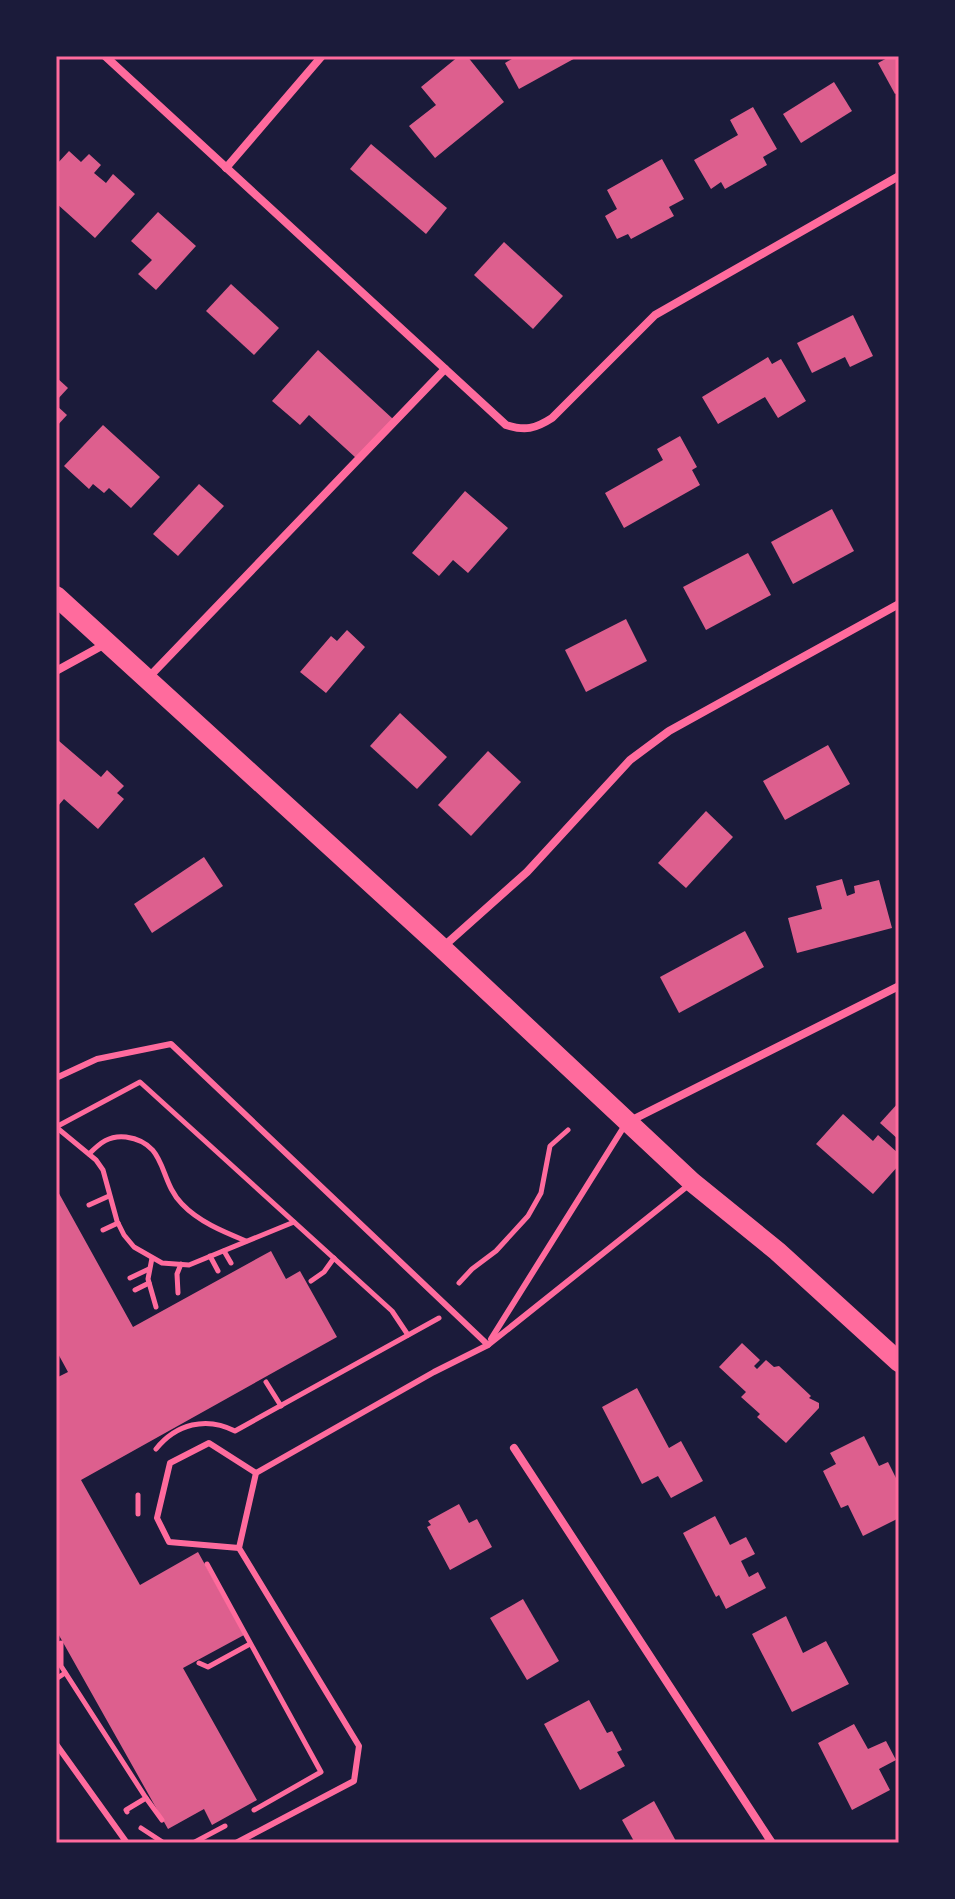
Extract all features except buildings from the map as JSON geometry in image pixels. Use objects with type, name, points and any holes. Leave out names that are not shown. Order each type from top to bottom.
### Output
[{"type":"main road","points":[[56,596],[442,948],[692,1182],[777,1251],[899,1362]]},
{"type":"street","points":[[105,56],[506,425],[522,430],[538,428],[552,418],[655,315],[899,176]]},
{"type":"street","points":[[226,168],[322,56]]},
{"type":"street","points":[[148,679],[445,369]]},
{"type":"street","points":[[442,948],[527,872],[630,760],[669,731],[899,604]]},
{"type":"street","points":[[56,671],[108,643]]},
{"type":"street","points":[[627,1122],[899,986]]},
{"type":"street","points":[[514,1448],[772,1843]]},
{"type":"lane","points":[[56,1078],[97,1059],[171,1044],[488,1345]]},
{"type":"lane","points":[[488,1345],[627,1122]]},
{"type":"lane","points":[[236,1843],[354,1781],[359,1746],[239,1548],[256,1473],[434,1372],[488,1345],[692,1182]]},
{"type":"lane","points":[[239,1548],[169,1542],[157,1518],[170,1463],[209,1443],[256,1473]]},
{"type":"lane","points":[[56,1744],[127,1843]]},
{"type":"path","points":[[294,1222],[189,1265],[162,1263],[134,1247],[118,1223],[103,1170],[56,1127],[140,1082],[334,1258],[399,1318],[408,1335]]},
{"type":"path","points":[[459,1283],[496,1251],[528,1216],[541,1193],[550,1146],[568,1130]]},
{"type":"path","points":[[89,1154],[102,1141],[117,1136],[146,1142],[156,1153],[173,1193],[182,1204],[211,1225],[247,1241]]},
{"type":"path","points":[[89,1205],[109,1196]]},
{"type":"path","points":[[103,1230],[118,1223]]},
{"type":"path","points":[[224,1251],[231,1263]]},
{"type":"path","points":[[210,1256],[218,1271]]},
{"type":"path","points":[[152,1258],[149,1283],[156,1307]]},
{"type":"path","points":[[311,1281],[324,1272],[334,1258]]},
{"type":"path","points":[[178,1293],[177,1274],[181,1264]]},
{"type":"path","points":[[130,1278],[149,1269]]},
{"type":"path","points":[[135,1290],[149,1283]]},
{"type":"path","points":[[154,1454],[166,1438],[186,1426],[214,1423],[235,1431],[440,1318]]},
{"type":"path","points":[[266,1382],[281,1406]]},
{"type":"path","points":[[138,1495],[138,1514],[143,1524]]},
{"type":"path","points":[[204,1563],[207,1563],[321,1772],[252,1811]]},
{"type":"path","points":[[61,1643],[61,1666],[162,1820]]},
{"type":"path","points":[[199,1663],[208,1667],[250,1644]]},
{"type":"path","points":[[56,1679],[65,1673]]},
{"type":"path","points":[[146,1798],[126,1810],[132,1820],[164,1843]]},
{"type":"path","points":[[193,1843],[238,1819]]}]
